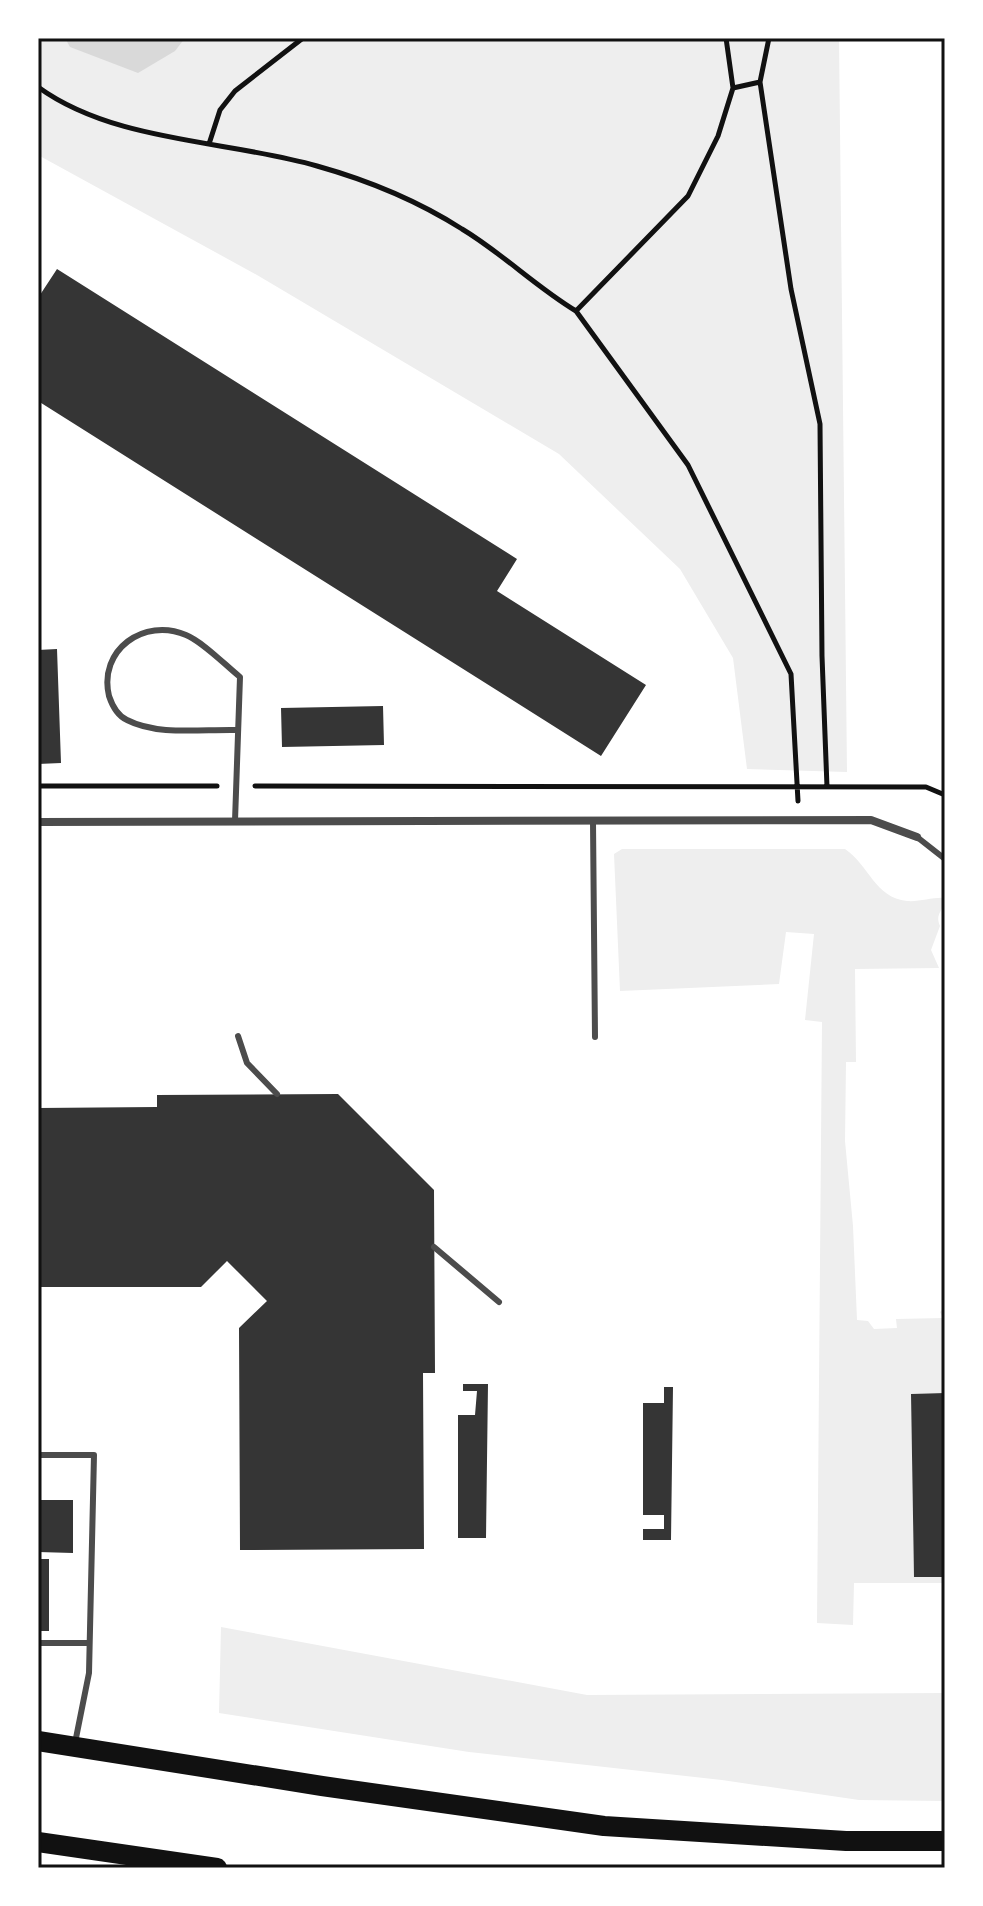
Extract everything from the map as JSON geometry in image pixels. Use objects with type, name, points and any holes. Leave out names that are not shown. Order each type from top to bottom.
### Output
[{"type":"main road","points":[[38,1741],[604,1826],[846,1841],[945,1841]]},
{"type":"main road","points":[[38,1842],[217,1868]]},
{"type":"street","points":[[38,822],[871,820],[917,837]]},
{"type":"lane","points":[[235,821],[240,677],[187,635],[161,630],[135,636],[119,647],[109,665],[107,685],[111,704],[124,719],[153,729],[237,730]]},
{"type":"lane","points":[[593,822],[595,1037]]},
{"type":"lane","points":[[917,837],[945,859]]},
{"type":"lane","points":[[238,1036],[247,1063],[277,1094]]},
{"type":"lane","points":[[434,1247],[499,1302]]},
{"type":"lane","points":[[38,1455],[94,1455],[89,1673],[75,1747]]},
{"type":"lane","points":[[38,1643],[89,1643]]},
{"type":"path","points":[[209,144],[220,110],[235,91],[303,38]]},
{"type":"path","points":[[576,311],[688,196],[718,136],[733,88],[726,38]]},
{"type":"path","points":[[769,38],[760,82],[791,289],[820,424],[822,656],[827,787]]},
{"type":"path","points":[[733,88],[760,82]]},
{"type":"path","points":[[38,87],[59,103],[108,121],[209,144],[257,151],[318,166],[374,185],[464,229],[546,293],[576,311],[688,465],[791,674],[799,820]]},
{"type":"path","points":[[38,786],[926,787],[945,795]]},
{"type":"shaded area","points":[[38,38],[839,38],[847,772],[747,769],[733,658],[680,569],[559,454],[257,275],[38,155]]},
{"type":"shaded area","points":[[65,38],[185,38],[175,51],[138,73],[70,47]]},
{"type":"shaded area","points":[[622,849],[845,849],[887,894],[896,899],[945,898],[938,918],[940,926],[931,950],[939,968],[855,969],[856,1062],[846,1062],[845,1141],[857,1320],[868,1321],[874,1329],[897,1328],[896,1319],[943,1318],[940,1312],[945,1307],[945,1393],[911,1394],[914,1576],[945,1577],[945,1583],[854,1583],[853,1625],[817,1623],[822,1022],[805,1020],[814,934],[786,932],[779,984],[620,991],[614,854]]},
{"type":"shaded area","points":[[221,1627],[587,1695],[945,1693],[945,1801],[859,1800],[722,1780],[469,1752],[219,1713]]},
{"type":"building","points":[[57,269],[517,559],[497,591],[646,685],[601,756],[38,401],[38,298]]},
{"type":"building","points":[[57,649],[61,763],[38,764],[38,650]]},
{"type":"building","points":[[383,706],[384,745],[282,747],[281,708]]},
{"type":"building","points":[[338,1094],[434,1190],[435,1373],[423,1373],[424,1549],[240,1550],[239,1328],[267,1301],[227,1261],[201,1287],[38,1287],[38,1108],[157,1107],[157,1095]]},
{"type":"building","points":[[463,1384],[488,1384],[486,1538],[458,1538],[458,1415],[475,1415],[477,1391],[463,1391]]},
{"type":"building","points":[[664,1387],[673,1387],[671,1540],[643,1540],[643,1529],[664,1529],[664,1515],[643,1515],[643,1403],[664,1403]]},
{"type":"building","points":[[945,1393],[945,1577],[914,1577],[911,1394]]},
{"type":"building","points":[[38,1500],[73,1500],[73,1553],[38,1552]]},
{"type":"building","points":[[38,1559],[49,1559],[49,1631],[38,1631]]}]
